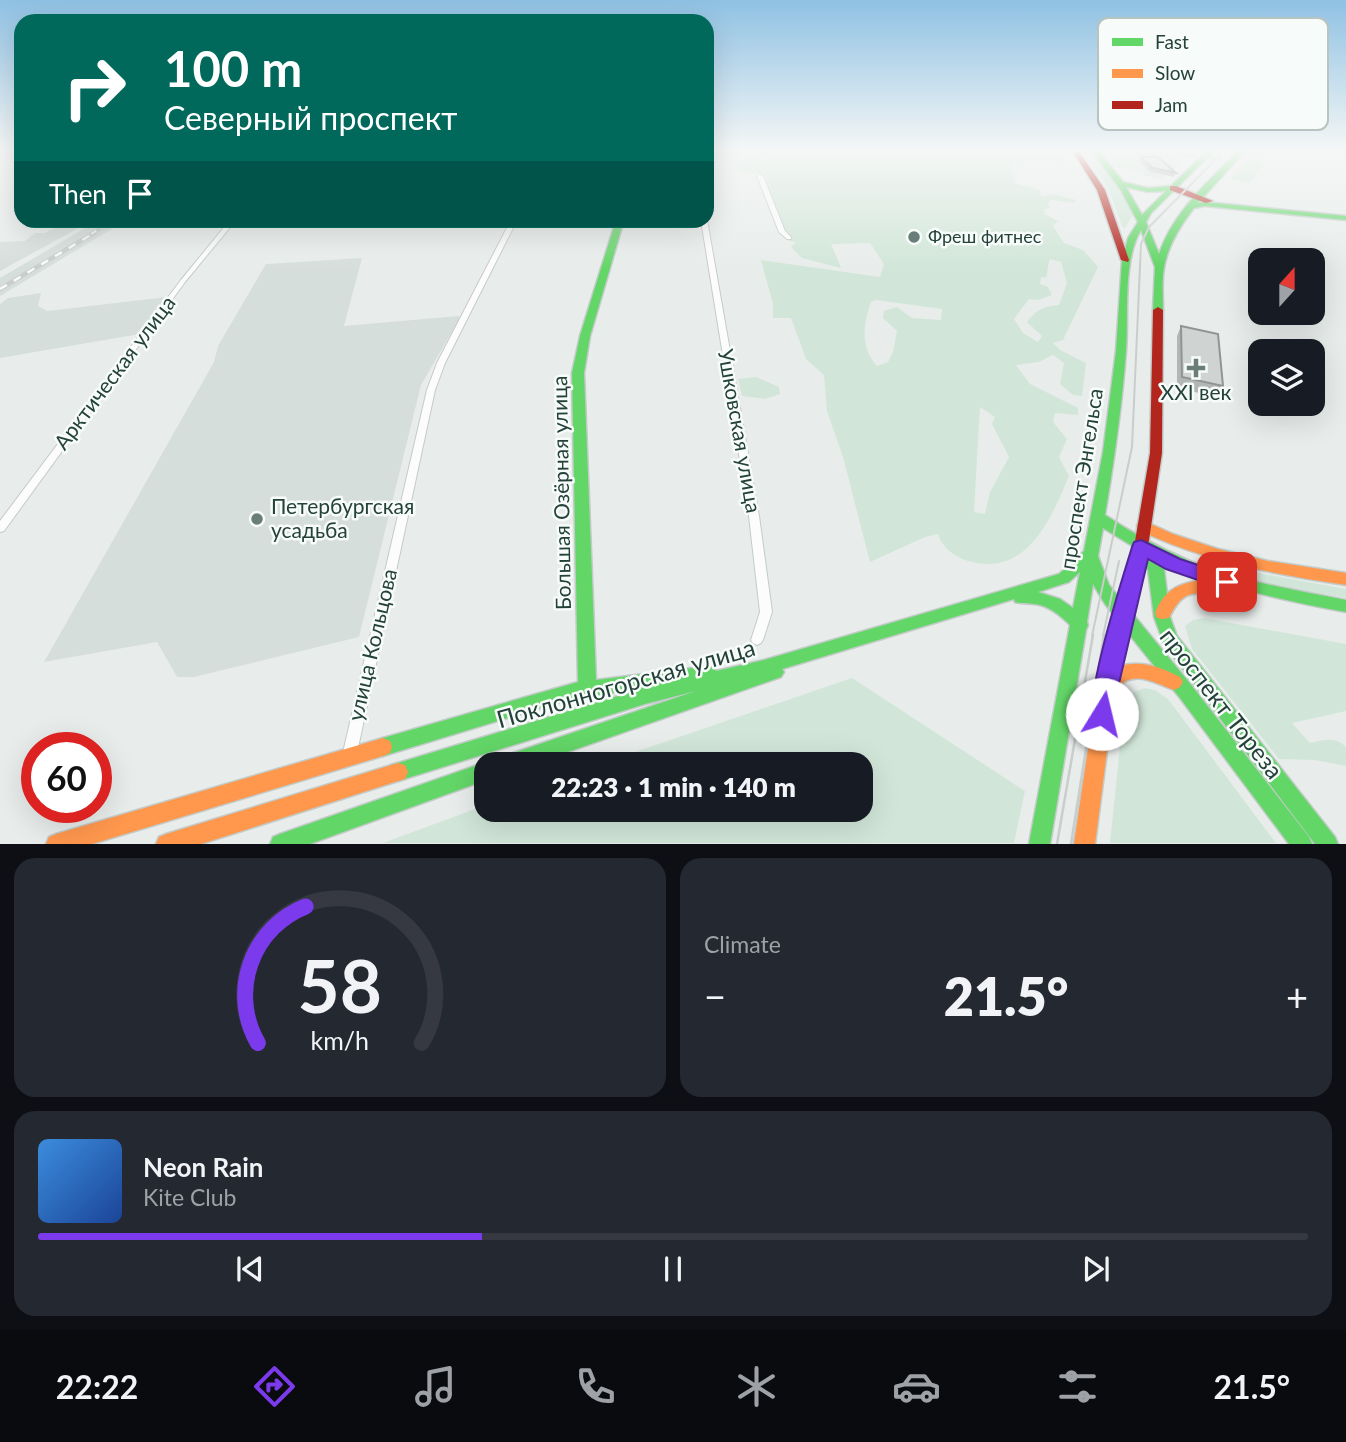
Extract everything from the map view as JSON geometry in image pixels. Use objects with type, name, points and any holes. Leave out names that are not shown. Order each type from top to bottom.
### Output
[{"type":"main road","points":[[1101,189],[1126,261]]},
{"type":"main road","points":[[1128,189],[1144,219],[1159,267]]},
{"type":"main road","name":"проспект Энгельса","points":[[1039,844],[1109,452],[1121,351],[1126,261],[1132,238],[1144,219],[1172,189]]},
{"type":"main road","points":[[1176,189],[1197,198],[1234,207],[1346,216]]},
{"type":"main road","points":[[1084,844],[1105,688],[1141,547],[1156,453],[1159,267],[1171,232],[1205,189]]},
{"type":"main road","points":[[1197,198],[1215,198],[1234,204],[1346,216]]},
{"type":"main road","name":"Большая Озёрная улица","points":[[587,687],[578,373],[585,336],[618,228]]},
{"type":"main road","points":[[1097,517],[1141,547],[1186,569],[1246,588],[1346,606]]},
{"type":"main road","points":[[1144,526],[1174,543],[1213,557],[1346,579]]},
{"type":"main road","name":"проспект Тореза","points":[[1141,547],[1156,569],[1162,617],[1170,639],[1328,844]]},
{"type":"main road","name":"Поклонногорская улица","points":[[166,844],[645,696],[764,667],[1064,578],[1090,553]]},
{"type":"main road","name":"проспект Тореза","points":[[1090,553],[1102,587],[1181,685],[1302,844]]},
{"type":"main road","points":[[1162,617],[1164,604],[1173,594],[1186,587],[1246,588]]},
{"type":"main road","name":"Поклонногорская улица","points":[[542,752],[764,675],[1029,595],[1053,602],[1066,610],[1080,625]]},
{"type":"main road","name":"Поклонногорская улица","points":[[56,844],[587,687],[764,667]]},
{"type":"main road","points":[[1105,688],[1112,677],[1125,670],[1142,670],[1161,675],[1181,685]]},
{"type":"main road","points":[[283,843],[474,775]]},
{"type":"street","points":[[765,189],[782,232],[789,238]]},
{"type":"street","name":"Арктическая улица","points":[[0,528],[183,281],[226,228]]},
{"type":"street","name":"улица Кольцова","points":[[349,757],[431,390],[441,363],[510,228]]},
{"type":"street","name":"Ушковская улица","points":[[705,228],[754,516],[766,612],[757,640]]},
{"type":"shaded area","points":[[54,228],[77,228],[0,271],[0,242],[25,241],[35,233],[45,233]]},
{"type":"shaded area","points":[[85,228],[113,228],[0,296],[0,278]]},
{"type":"shaded area","name":"Петербургская усадьба","points":[[362,258],[344,326],[458,316],[460,318],[421,385],[359,637],[194,677],[177,677],[157,642],[44,662],[214,362],[218,346],[266,264]]},
{"type":"shaded area","points":[[41,293],[38,306],[47,311],[167,297],[140,334],[0,358],[0,304],[8,298]]},
{"type":"green space","points":[[762,189],[1038,189],[1041,197],[1054,194],[1076,200],[1073,203],[1051,200],[1048,204],[1050,208],[1044,209],[1045,214],[1058,221],[1053,226],[1064,243],[1083,250],[1098,267],[1063,340],[1053,343],[1060,350],[1086,363],[1082,396],[1073,395],[1060,384],[1064,363],[1053,355],[1039,362],[1016,365],[1030,384],[1078,408],[1078,415],[1055,413],[1053,422],[1067,439],[1059,457],[1069,476],[1044,527],[1021,553],[1006,561],[988,564],[968,561],[950,551],[938,534],[925,537],[870,562],[843,457],[827,411],[824,375],[806,359],[791,318],[773,318],[773,304],[761,260],[880,277],[884,264],[870,243],[831,244],[841,268],[802,258],[791,247],[796,242],[789,241],[779,233]],"holes":[[[1050,259],[1061,262],[1067,283],[1059,305],[1041,309],[1027,322],[1042,336],[1038,342],[1023,333],[1014,319],[1029,299],[1038,300],[1052,295],[1048,287],[1040,284],[1041,277],[1046,278]],[[876,300],[942,309],[941,320],[912,318],[897,307],[884,311],[883,318],[897,331],[888,362],[877,366],[868,351],[865,336],[871,302]],[[980,407],[995,417],[992,424],[1009,457],[990,492],[985,514],[974,512]]]},
{"type":"green space","points":[[1109,189],[1121,189],[1133,214],[1125,228]]},
{"type":"green space","points":[[756,377],[779,387],[780,394],[765,399],[742,396],[738,379]]},
{"type":"green space","points":[[1248,571],[1346,589],[1346,598],[1251,581]]},
{"type":"green space","points":[[1204,618],[1346,644],[1346,711],[1292,723],[1310,743],[1338,741],[1346,747],[1346,766],[1315,760],[1279,759],[1192,649],[1185,626],[1193,620]]},
{"type":"green space","points":[[852,678],[1025,791],[1014,843],[383,843],[474,809],[474,822],[873,822],[873,752],[635,752]]},
{"type":"green space","points":[[1145,688],[1155,690],[1168,699],[1276,843],[1110,843],[1124,708],[1128,694]]},
{"type":"building","name":"XXI век","points":[[1181,326],[1218,334],[1223,386],[1182,377]]},
{"type":"tram line","points":[[1092,636],[1132,447],[1141,244],[1149,227],[1186,189]]},
{"type":"tram line","points":[[1103,636],[1119,561]]},
{"type":"tram line","points":[[1057,844],[1093,635]]},
{"type":"tram line","points":[[1071,844],[1104,635]]},
{"type":"railway","points":[[91,234],[101,228]]},
{"type":"railway","points":[[0,289],[94,233]]},
{"type":"traffic: fast","points":[[1124,189],[1147,234],[1159,266]]},
{"type":"traffic: fast","points":[[1146,189],[1156,189]]},
{"type":"traffic: fast","points":[[1039,844],[1109,452],[1121,351],[1126,261],[1132,238],[1148,212],[1171,189]]},
{"type":"traffic: fast","points":[[1158,310],[1159,270],[1165,248],[1183,217],[1206,189]]},
{"type":"traffic: fast","points":[[1190,206],[1205,204],[1346,218]]},
{"type":"traffic: fast","points":[[587,687],[578,373],[585,336],[618,228]]},
{"type":"traffic: fast","points":[[1097,517],[1157,552],[1216,576],[1278,593],[1346,606]]},
{"type":"traffic: fast","points":[[1141,547],[1156,569],[1162,617],[1170,639],[1328,844]]},
{"type":"traffic: fast","points":[[398,772],[645,696],[764,667],[1064,578],[1090,554]]},
{"type":"traffic: fast","points":[[1090,555],[1102,587],[1111,600],[1186,692],[1302,844]]},
{"type":"traffic: fast","points":[[1021,598],[1039,598],[1054,603],[1080,625]]},
{"type":"traffic: fast","points":[[542,752],[775,672]]},
{"type":"traffic: fast","points":[[383,747],[570,691],[708,673]]},
{"type":"traffic: fast","points":[[280,844],[474,775]]},
{"type":"traffic: slow","points":[[1144,526],[1168,538],[1218,555],[1346,579]]},
{"type":"traffic: slow","points":[[1163,613],[1172,597],[1179,592],[1196,587],[1225,587]]},
{"type":"traffic: slow","points":[[1084,844],[1106,688],[1130,592]]},
{"type":"traffic: slow","points":[[1108,684],[1115,677],[1131,671],[1148,672],[1174,682]]},
{"type":"traffic: slow","points":[[56,844],[383,747]]},
{"type":"traffic: slow","points":[[166,844],[398,772]]},
{"type":"traffic: jam","points":[[1101,189],[1125,260]]},
{"type":"traffic: jam","points":[[1177,189],[1209,201]]},
{"type":"traffic: jam","points":[[1130,592],[1141,547],[1156,453],[1158,310]]},
{"type":"place","name":"Фреш фитнес","points":[[914,237]]},
{"type":"place","name":"XXI век","points":[[1196,368]]},
{"type":"place","name":"Петербургская усадьба","points":[[257,519]]},
{"type":"route","points":[[1102,714],[1105,688],[1141,547],[1173,564],[1227,582]]}]
